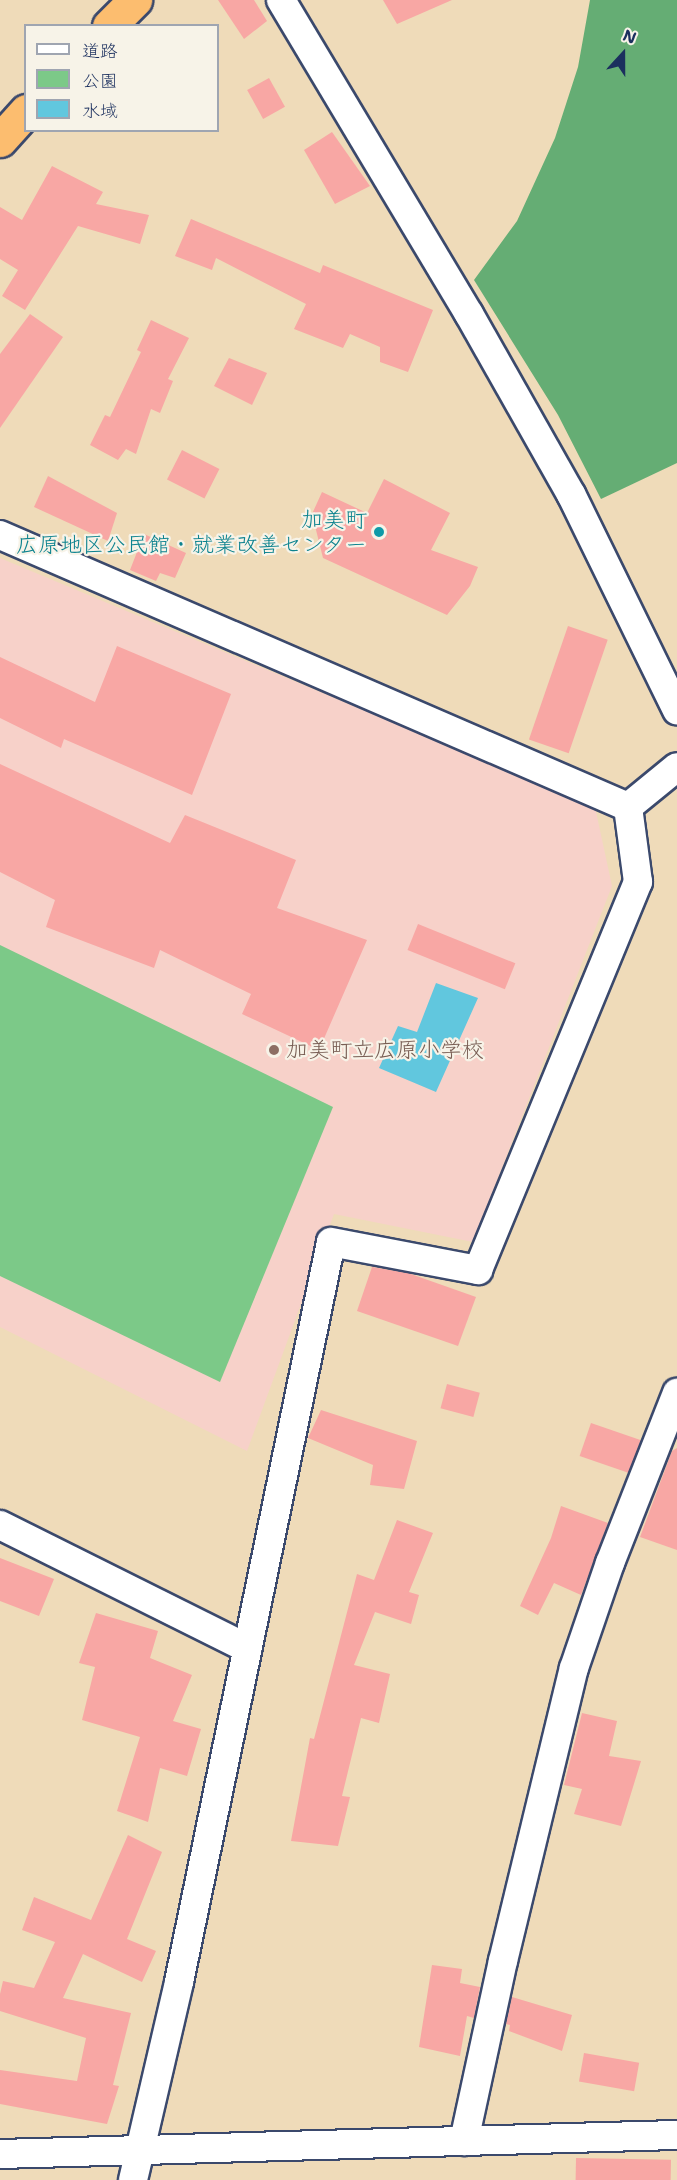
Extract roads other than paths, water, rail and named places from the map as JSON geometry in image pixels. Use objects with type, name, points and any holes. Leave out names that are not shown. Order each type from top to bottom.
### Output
[{"type":"highway","points":[[111,24],[135,0]]},
{"type":"highway","points":[[0,140],[24,113]]},
{"type":"street","points":[[281,0],[469,315],[571,494],[677,711]]},
{"type":"street","points":[[0,535],[628,807]]},
{"type":"street","points":[[628,807],[677,767]]},
{"type":"street","points":[[133,2180],[179,1982],[331,1242],[478,1270],[638,882],[628,807]]},
{"type":"street","points":[[464,2141],[503,1961],[574,1668],[610,1563],[677,1393]]},
{"type":"street","points":[[0,1525],[247,1648]]},
{"type":"street","points":[[0,2154],[677,2135]]},
{"type":"water","points":[[436,983],[478,998],[436,1092],[379,1068],[398,1026],[417,1032]]},
{"type":"place","name":"加美町 広原地区公民館・就業改善センター","points":[[379,532]]},
{"type":"place","name":"加美町立広原小学校","points":[[274,1050]]}]
